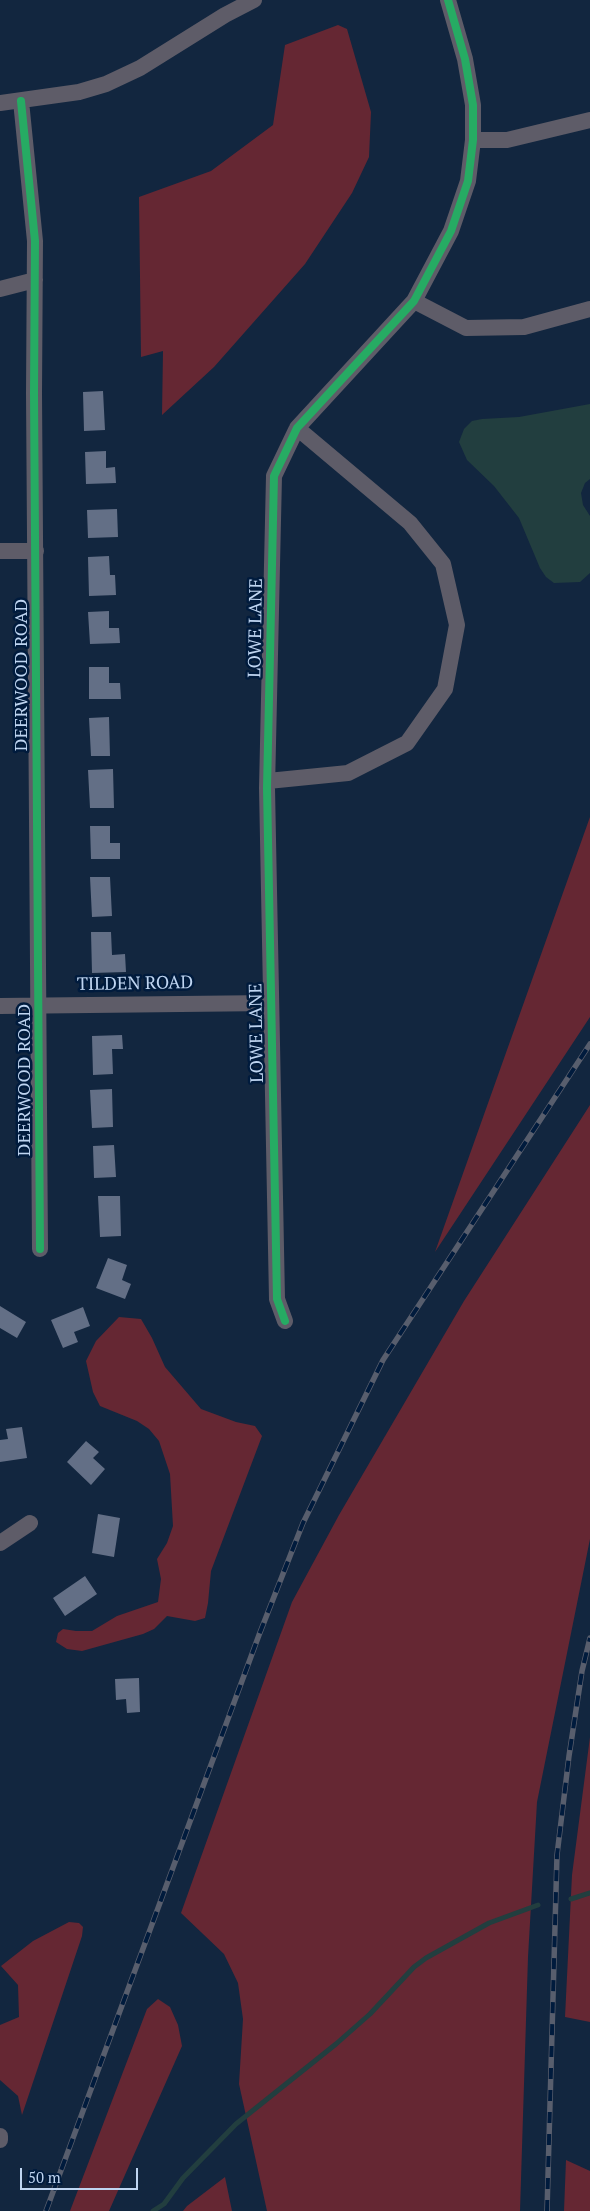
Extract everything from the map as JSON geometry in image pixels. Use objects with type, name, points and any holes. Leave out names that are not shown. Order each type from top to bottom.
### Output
[{"type":"street","points":[[0,103],[79,92],[106,84],[140,68],[254,0]]},
{"type":"street","name":"LOWE LANE","points":[[285,1321],[277,1299],[268,781],[274,476],[297,428],[414,301],[451,232],[468,181],[473,140],[473,104],[465,59],[448,0]]},
{"type":"street","name":"DEERWOOD ROAD","points":[[21,101],[35,241],[40,1249]]},
{"type":"street","points":[[473,140],[507,140],[590,120]]},
{"type":"street","points":[[0,289],[35,280]]},
{"type":"street","points":[[414,301],[466,328],[524,327],[590,309]]},
{"type":"street","points":[[268,781],[348,773],[407,744],[445,689],[458,625],[442,564],[410,523],[297,428]]},
{"type":"street","points":[[0,551],[36,551]]},
{"type":"street","name":"TILDEN ROAD","points":[[0,1006],[271,1003]]},
{"type":"street","points":[[0,1543],[30,1523]]},
{"type":"shaded area","points":[[338,25],[347,29],[371,112],[369,157],[352,193],[305,264],[214,367],[162,415],[163,351],[141,357],[139,197],[211,171],[273,125],[285,45]]},
{"type":"shaded area","points":[[590,404],[590,479],[585,483],[581,493],[583,505],[590,516],[590,573],[580,582],[554,583],[546,577],[540,568],[519,518],[494,486],[467,460],[459,442],[464,429],[472,421],[519,417]]},
{"type":"shaded area","points":[[590,817],[590,1017],[435,1252]]},
{"type":"shaded area","points":[[590,1105],[590,1539],[537,1802],[528,1957],[520,2211],[267,2211],[239,2084],[243,2019],[238,1983],[224,1954],[181,1913],[292,1602],[339,1515],[464,1301]]},
{"type":"shaded area","points":[[119,1317],[141,1319],[165,1367],[201,1409],[236,1422],[255,1426],[262,1436],[211,1571],[205,1618],[195,1621],[167,1616],[154,1629],[143,1634],[82,1651],[67,1649],[56,1642],[58,1633],[63,1629],[92,1631],[117,1616],[158,1602],[161,1579],[157,1559],[167,1543],[173,1526],[170,1474],[159,1441],[149,1429],[137,1421],[100,1406],[93,1392],[86,1361],[96,1341]]},
{"type":"shaded area","points":[[590,1737],[590,2022],[565,2017],[572,1875]]},
{"type":"shaded area","points":[[69,1922],[79,1923],[83,1927],[82,1936],[22,2115],[18,2096],[0,2080],[0,2025],[19,2017],[18,1985],[1,1966],[33,1941]]},
{"type":"shaded area","points":[[158,1999],[170,2007],[178,2025],[182,2046],[109,2211],[70,2211],[147,2009]]},
{"type":"shaded area","points":[[566,2160],[590,2171],[590,2211],[564,2211]]},
{"type":"shaded area","points":[[225,2177],[232,2211],[183,2211],[187,2206]]},
{"type":"building","points":[[103,391],[105,430],[84,431],[83,392]]},
{"type":"building","points":[[106,451],[106,468],[115,467],[116,483],[86,484],[85,452]]},
{"type":"building","points":[[117,509],[118,537],[88,538],[87,510]]},
{"type":"building","points":[[109,556],[110,575],[115,575],[116,595],[89,596],[88,557]]},
{"type":"building","points":[[109,611],[109,628],[119,628],[120,643],[90,644],[88,612]]},
{"type":"building","points":[[89,667],[109,667],[109,683],[120,683],[121,699],[89,699]]},
{"type":"building","points":[[109,717],[110,756],[91,756],[89,718]]},
{"type":"building","points":[[113,769],[114,808],[90,808],[88,770]]},
{"type":"building","points":[[90,826],[110,826],[110,843],[120,843],[120,859],[91,859]]},
{"type":"building","points":[[90,877],[110,877],[112,916],[92,917]]},
{"type":"building","points":[[91,932],[111,932],[112,955],[125,954],[126,972],[92,973]]},
{"type":"building","points":[[122,1035],[123,1049],[112,1049],[113,1074],[93,1075],[92,1036]]},
{"type":"building","points":[[112,1089],[113,1127],[92,1128],[90,1090]]},
{"type":"building","points":[[114,1145],[116,1177],[94,1178],[93,1146]]},
{"type":"building","points":[[98,1196],[120,1196],[121,1236],[100,1237]]},
{"type":"building","points":[[108,1258],[127,1265],[122,1280],[131,1284],[125,1299],[96,1288]]},
{"type":"building","points":[[0,1306],[26,1322],[17,1338],[0,1328]]},
{"type":"building","points":[[83,1307],[90,1326],[74,1332],[78,1342],[63,1348],[51,1320]]},
{"type":"building","points":[[22,1427],[27,1458],[0,1462],[0,1440],[8,1439],[6,1429]]},
{"type":"building","points":[[86,1441],[99,1452],[93,1458],[105,1469],[91,1485],[67,1462]]},
{"type":"building","points":[[98,1514],[120,1518],[114,1557],[92,1553]]},
{"type":"building","points":[[85,1576],[97,1594],[65,1616],[53,1598]]},
{"type":"building","points":[[139,1678],[140,1712],[127,1713],[126,1699],[116,1700],[115,1679]]},
{"type":"waterway","points":[[571,1899],[590,1893]]},
{"type":"waterway","points":[[153,2211],[164,2204],[183,2178],[236,2124],[336,2044],[370,2014],[414,1967],[426,1958],[489,1923],[538,1905]]},
{"type":"railway","points":[[46,2211],[259,1635],[303,1523],[383,1360],[590,1044]]},
{"type":"railway","points":[[547,2211],[557,1855],[569,1756],[582,1671],[590,1638]]},
{"type":"cycle path","points":[[285,1321],[277,1299],[267,788],[274,476],[297,428],[414,301],[451,231],[468,181],[473,140],[473,105],[465,59],[448,0]]},
{"type":"cycle path","points":[[21,101],[35,241],[34,393],[40,1249]]}]
